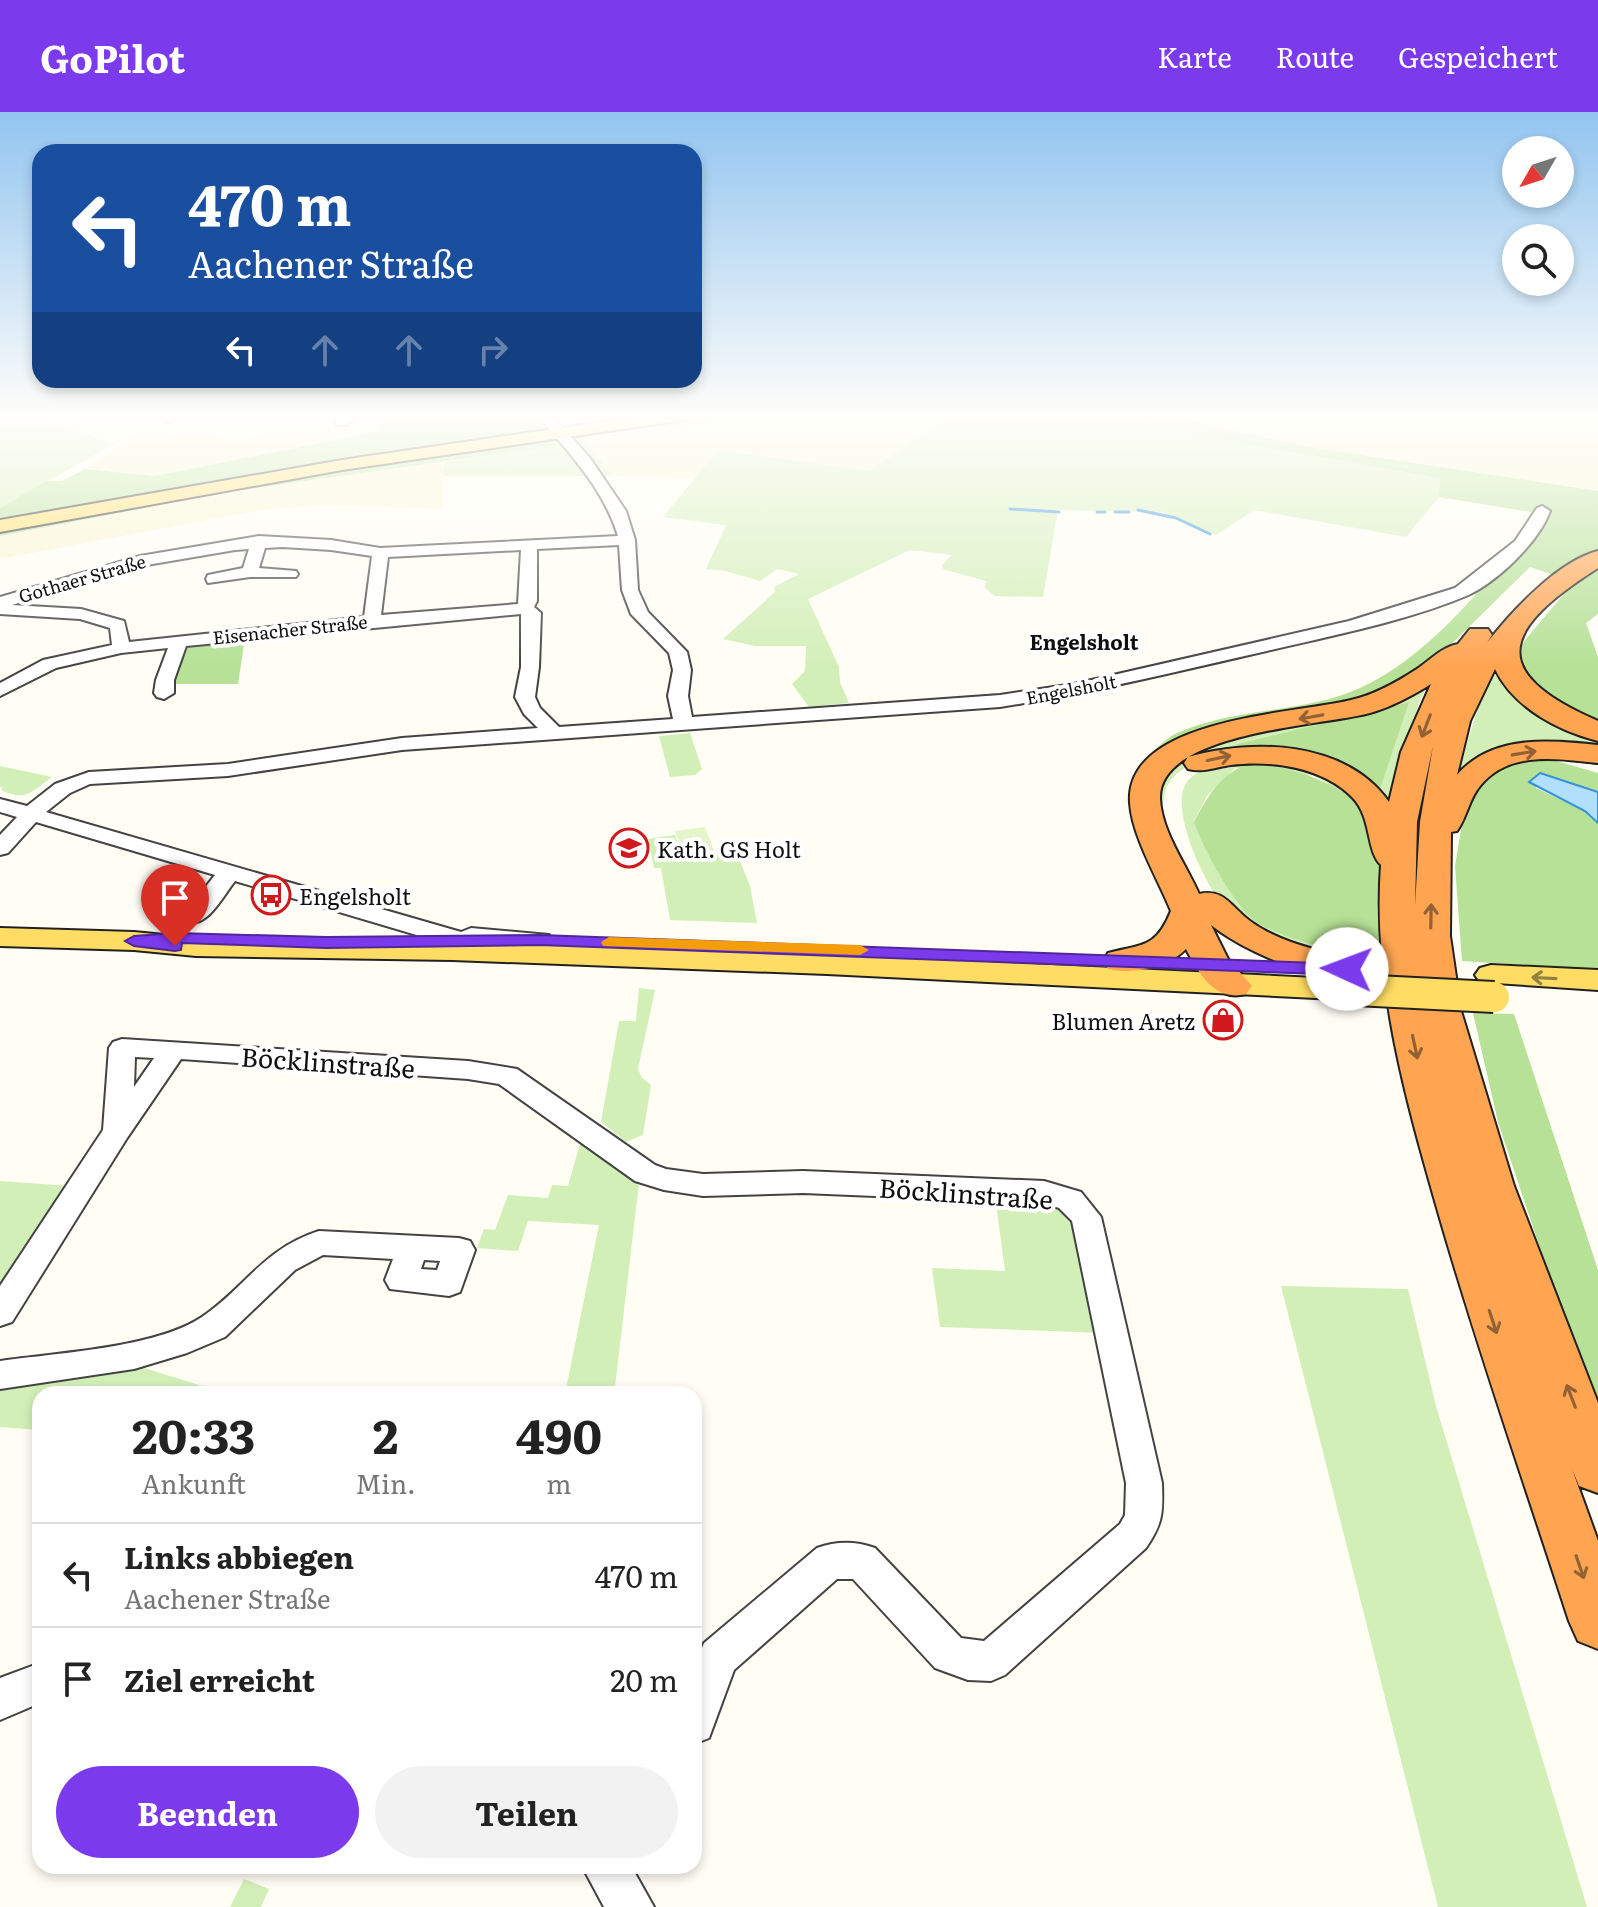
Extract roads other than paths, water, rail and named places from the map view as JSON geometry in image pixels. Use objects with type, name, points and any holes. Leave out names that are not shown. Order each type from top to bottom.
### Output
[{"type":"highway","points":[[1354,977],[1250,938],[1200,905],[1147,812],[1147,779],[1159,762],[1186,745],[1212,735],[1341,712],[1395,695],[1435,670],[1479,635],[1554,567],[1598,542]]},
{"type":"highway","points":[[1598,558],[1550,591],[1512,626],[1483,664],[1457,712],[1446,748],[1435,807],[1431,927],[1442,1009],[1490,1183],[1598,1469]]},
{"type":"highway","points":[[1512,626],[1505,650],[1515,681],[1544,705],[1598,732]]},
{"type":"highway","points":[[1479,635],[1445,682],[1416,752],[1402,825],[1396,922],[1412,1036],[1431,1118],[1493,1321],[1598,1621]]},
{"type":"highway","points":[[1433,869],[1455,797],[1462,784],[1482,766],[1504,756],[1537,751],[1598,754]]},
{"type":"highway","points":[[1227,972],[1200,905],[1168,809],[1170,793],[1177,779],[1191,767],[1216,758],[1243,754],[1300,761],[1347,780],[1367,795],[1383,817],[1396,887]]},
{"type":"highway","points":[[1121,961],[1169,948],[1200,905]]},
{"type":"main road","points":[[0,526],[153,499]]},
{"type":"main road","points":[[0,937],[134,941],[196,947],[1354,977],[1492,986],[1598,1002]]},
{"type":"main road","points":[[134,941],[176,938],[326,943],[540,940],[1121,961],[1227,972]]},
{"type":"main road","points":[[1492,986],[1598,980]]},
{"type":"street","points":[[611,499],[627,540],[630,590],[640,614],[678,652],[682,670],[678,696],[684,723]]},
{"type":"street","name":"Engelsholt","points":[[0,848],[48,796],[71,782],[89,778],[228,770],[402,744],[1036,697],[1354,625],[1438,601],[1477,583],[1536,525],[1542,511]]},
{"type":"street","name":"Gothaer Straße","points":[[0,606],[111,568],[172,552],[259,541],[341,545],[380,553],[627,540]]},
{"type":"street","points":[[250,572],[259,541]]},
{"type":"street","points":[[529,545],[528,601],[524,609],[532,613],[532,628],[525,697],[531,710],[554,733]]},
{"type":"street","points":[[372,621],[380,553]]},
{"type":"street","points":[[214,579],[250,572],[290,574]]},
{"type":"street","name":"Gothaer Straße","points":[[0,606],[99,617],[118,625],[121,648]]},
{"type":"street","name":"Eisenacher Straße","points":[[0,690],[29,673],[76,656],[121,648],[372,621],[524,609]]},
{"type":"street","points":[[164,693],[163,681],[177,653],[178,641]]},
{"type":"street","points":[[0,670],[29,673]]},
{"type":"street","points":[[0,805],[457,941],[509,953]]},
{"type":"street","points":[[194,917],[230,872]]},
{"type":"street","points":[[420,928],[540,940]]},
{"type":"street","points":[[117,1131],[122,1048],[174,1050]]},
{"type":"street","points":[[0,1313],[117,1131],[174,1050]]},
{"type":"street","name":"Böcklinstraße","points":[[174,1050],[468,1070],[507,1076],[645,1173],[665,1181],[697,1185],[802,1182],[1044,1192],[1070,1200],[1086,1217],[1144,1483],[1144,1519],[1133,1536],[991,1661],[968,1660],[949,1654],[862,1561],[830,1561],[718,1657],[702,1701]]},
{"type":"street","points":[[0,1375],[134,1355],[175,1343],[213,1327],[284,1261],[319,1243],[413,1247]]},
{"type":"street","points":[[0,1699],[32,1686]]},
{"type":"water","points":[[1540,773],[1598,792],[1598,823],[1585,811],[1529,782]]},
{"type":"waterway","points":[[1010,509],[1059,512]]},
{"type":"waterway","points":[[1138,510],[1176,518],[1210,534]]},
{"type":"waterway","points":[[1097,512],[1105,512]]},
{"type":"waterway","points":[[1115,512],[1129,512]]},
{"type":"place","name":"Kath. GS Holt","points":[[629,848]]},
{"type":"place","name":"Engelsholt","points":[[271,895]]},
{"type":"place","name":"Blumen Aretz","points":[[1223,1020]]},
{"type":"district","name":"Engelsholt","points":[[1084,641]]}]
